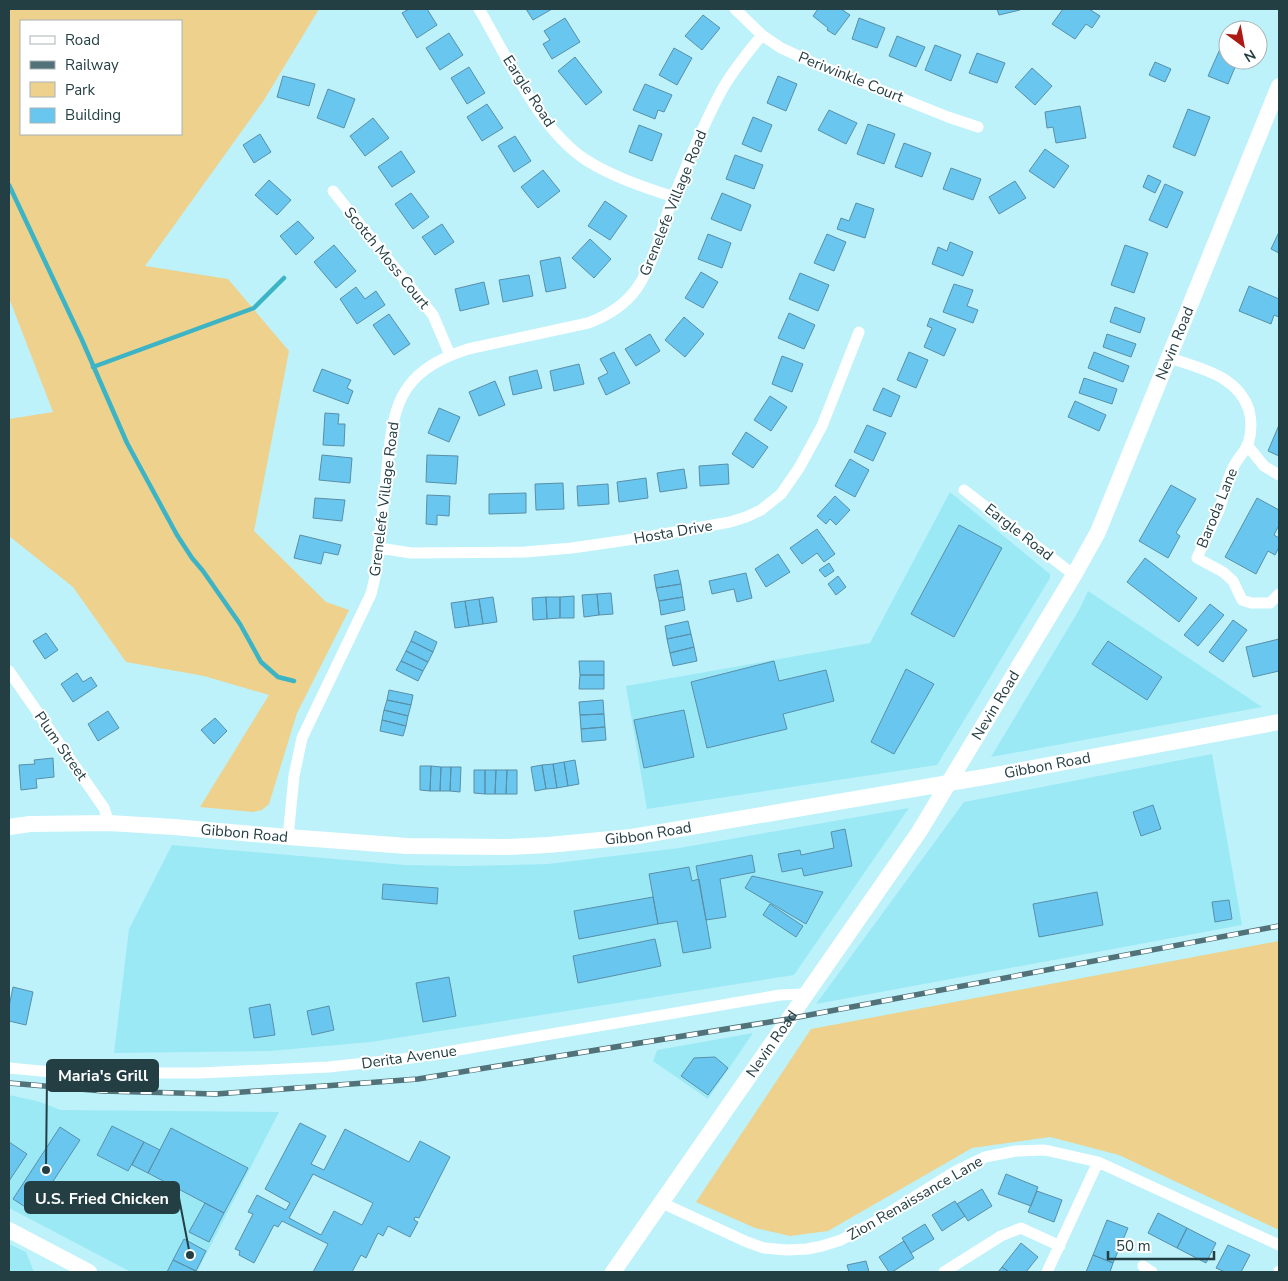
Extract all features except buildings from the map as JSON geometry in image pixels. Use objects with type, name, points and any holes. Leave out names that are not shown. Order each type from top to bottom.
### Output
[{"type":"main road","name":"Nevin Road","points":[[613,1272],[918,832],[1074,575],[1098,532],[1279,86]]},
{"type":"main road","name":"Gibbon Road","points":[[9,827],[38,824],[109,823],[174,826],[407,846],[506,847],[548,845],[632,837],[949,783],[1279,722]]},
{"type":"main road","points":[[9,1230],[69,1267],[89,1272]]},
{"type":"street","name":"Eargle Road","points":[[479,9],[517,76],[553,130],[585,159],[621,179],[674,197]]},
{"type":"street","name":"Periwinkle Court","points":[[735,9],[762,36],[781,48],[948,117],[978,127]]},
{"type":"street","name":"Grenelefe Village Road","points":[[288,837],[294,776],[302,738],[371,594],[379,548],[390,433],[397,408],[406,389],[422,372],[450,355],[468,349],[588,323],[618,308],[630,297],[638,287],[651,262],[674,197],[723,88],[732,73],[762,36]]},
{"type":"street","name":"Scotch Moss Court","points":[[333,191],[433,315],[450,355]]},
{"type":"street","name":"Hosta Drive","points":[[379,548],[411,553],[525,552],[641,538],[730,522],[746,517],[761,510],[781,494],[799,468],[822,426],[859,332]]},
{"type":"street","name":"Baroda Lane","points":[[1170,358],[1223,378],[1231,383],[1246,402],[1252,429],[1247,445],[1238,456],[1231,470],[1219,509],[1197,558],[1223,572],[1233,581],[1242,600],[1250,603],[1270,603],[1279,594]]},
{"type":"street","name":"Baroda Lane","points":[[1247,445],[1264,466],[1279,475]]},
{"type":"street","name":"Eargle Road","points":[[964,490],[1074,575]]},
{"type":"street","name":"Plum Street","points":[[9,671],[104,808],[109,823]]},
{"type":"street","name":"Derita Avenue","points":[[9,1068],[52,1072],[132,1073],[272,1071],[329,1067],[411,1058],[780,995],[805,994]]},
{"type":"street","name":"Zion Renaissance Lane","points":[[662,1203],[764,1248],[807,1249],[841,1240],[876,1221],[956,1171],[985,1157],[1016,1151],[1045,1150],[1098,1162],[1279,1245]]},
{"type":"street","points":[[1047,1272],[1098,1162]]},
{"type":"street","points":[[944,1272],[1001,1236],[1021,1228],[1060,1246]]},
{"type":"shaded area","points":[[950,492],[1050,574],[1050,578],[937,765],[647,809],[626,686],[870,643]]},
{"type":"shaded area","points":[[1088,591],[1262,707],[991,757],[1079,610]]},
{"type":"shaded area","points":[[1212,754],[1242,925],[816,1004],[964,802]]},
{"type":"shaded area","points":[[909,808],[794,975],[371,1042],[270,1051],[114,1053],[129,929],[172,845],[405,865],[548,864],[679,848]]},
{"type":"shaded area","points":[[753,1033],[708,1099],[653,1061],[657,1050]]},
{"type":"shaded area","points":[[9,1095],[37,1101],[61,1110],[279,1112],[197,1272],[131,1272],[9,1208]]},
{"type":"shaded area","points":[[9,1244],[26,1252],[34,1272],[9,1272]]},
{"type":"green space","points":[[9,9],[319,9],[264,100],[145,266],[228,279],[289,351],[254,531],[326,602],[349,610],[297,713],[269,804],[262,810],[253,812],[200,807],[269,695],[204,676],[126,662],[73,587],[9,536],[9,419],[53,412],[9,298]]},
{"type":"green space","points":[[1279,941],[1279,1230],[1119,1155],[1050,1137],[972,1148],[828,1231],[790,1236],[755,1228],[696,1202],[811,1029]]},
{"type":"waterway","points":[[9,185],[82,340],[127,443],[177,535],[240,624],[261,662],[278,677],[294,681]]},
{"type":"waterway","points":[[93,367],[254,308],[284,278]]},
{"type":"railway","points":[[9,1083],[103,1091],[216,1094],[418,1079],[788,1019],[1279,926]]},
{"type":"place","name":"Maria's Grill","points":[[46,1170]]},
{"type":"place","name":"U.S. Fried Chicken","points":[[190,1255]]}]
